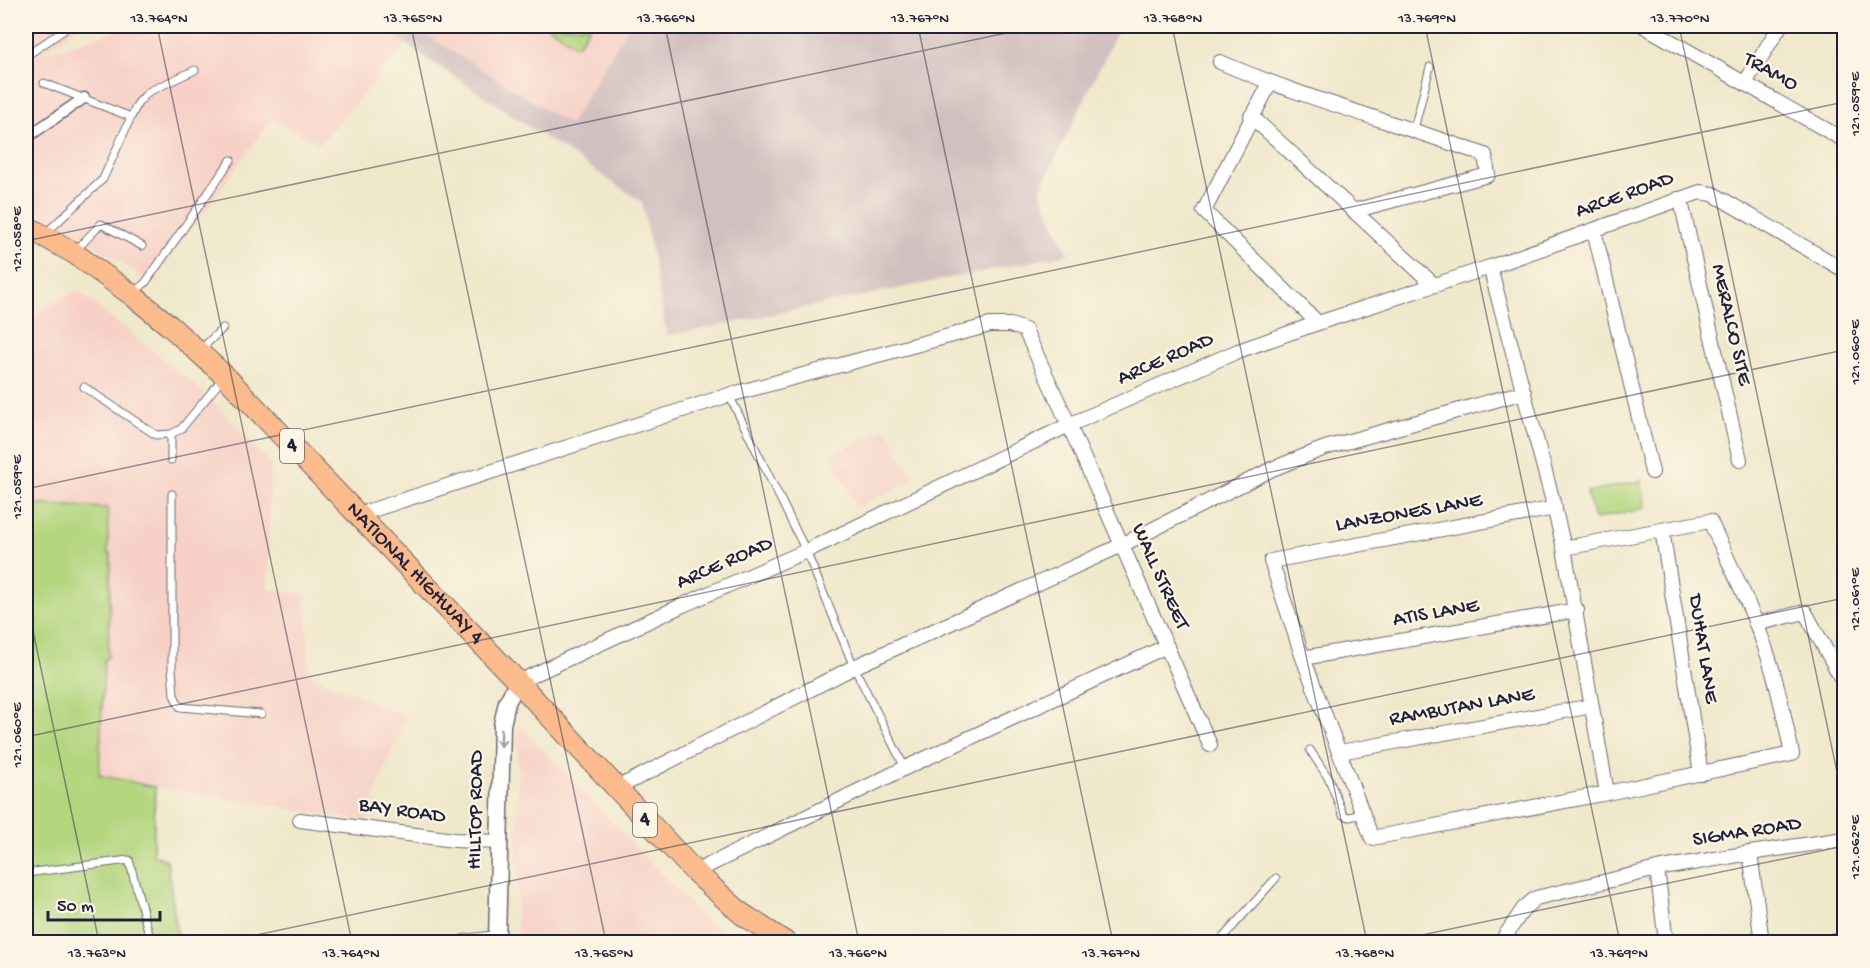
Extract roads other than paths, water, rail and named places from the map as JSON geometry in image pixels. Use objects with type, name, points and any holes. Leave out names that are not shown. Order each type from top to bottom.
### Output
[{"type":"main road","name":"NATIONAL HIGHWAY 4","points":[[34,231],[74,253],[132,295],[225,376],[518,682],[694,872],[742,914],[785,942]]},
{"type":"street","name":"TRAMO","points":[[1644,26],[1845,140]]},
{"type":"street","points":[[1745,82],[1780,26]]},
{"type":"street","points":[[1220,62],[1270,83],[1485,154],[1488,175],[1353,211]]},
{"type":"street","points":[[1270,83],[1204,211],[1318,323]]},
{"type":"street","points":[[26,138],[84,98]]},
{"type":"street","points":[[1251,116],[1434,285]]},
{"type":"street","name":"ARCE ROAD","points":[[518,682],[806,550],[1070,425],[1238,351],[1490,267],[1700,192],[1713,194],[1845,270]]},
{"type":"street","name":"MERALCO SITE","points":[[1678,200],[1682,206],[1740,460]]},
{"type":"street","points":[[1594,230],[1652,472]]},
{"type":"street","points":[[1490,267],[1554,503],[1576,610],[1607,793]]},
{"type":"street","name":"WALL STREET","points":[[357,515],[729,395],[990,325],[1010,325],[1025,330],[1070,425],[1210,745]]},
{"type":"street","points":[[615,789],[854,667],[1122,545],[1272,469],[1325,448],[1524,392]]},
{"type":"street","name":"LANZONES LANE","points":[[1303,658],[1271,561],[1554,503]]},
{"type":"street","points":[[1303,658],[1372,838],[1607,793],[1792,754],[1780,698],[1756,624],[1710,521],[1564,548]]},
{"type":"street","name":"DUHAT LANE","points":[[1662,530],[1701,774]]},
{"type":"street","name":"ATIS LANE","points":[[1303,658],[1576,610]]},
{"type":"street","points":[[1756,624],[1805,612],[1845,683]]},
{"type":"street","points":[[694,872],[905,768],[1167,646]]},
{"type":"street","name":"HILLTOP ROAD","points":[[497,940],[502,725],[507,702],[518,682]]},
{"type":"street","name":"RAMBUTAN LANE","points":[[1340,752],[1592,706]]},
{"type":"street","name":"BAY ROAD","points":[[300,820],[454,840],[498,842]]},
{"type":"street","name":"SIGMA ROAD","points":[[1501,942],[1524,909],[1536,898],[1657,869],[1845,839]]},
{"type":"street","points":[[1750,853],[1762,942]]},
{"type":"street","points":[[1657,869],[1666,942]]},
{"type":"street","points":[[464,942],[497,940]]},
{"type":"street","points":[[1830,942],[1845,940]]},
{"type":"lane","points":[[26,56],[64,30],[61,26]]},
{"type":"lane","points":[[1414,129],[1430,67]]},
{"type":"lane","points":[[34,231],[103,179],[138,103],[148,92],[195,70]]},
{"type":"lane","points":[[44,82],[131,117]]},
{"type":"lane","points":[[132,295],[146,282],[231,160]]},
{"type":"lane","points":[[74,253],[101,224],[142,246]]},
{"type":"lane","points":[[199,352],[223,327]]},
{"type":"lane","points":[[84,387],[156,435],[171,434],[181,429],[225,376]]},
{"type":"lane","points":[[729,395],[806,550],[854,667],[905,768]]},
{"type":"lane","points":[[171,434],[171,460]]},
{"type":"lane","points":[[172,494],[174,695],[180,707],[261,714]]},
{"type":"lane","points":[[1310,750],[1329,779],[1343,815],[1349,818],[1363,814]]},
{"type":"lane","points":[[26,873],[129,860],[151,942]]},
{"type":"lane","points":[[1219,942],[1276,878]]}]
